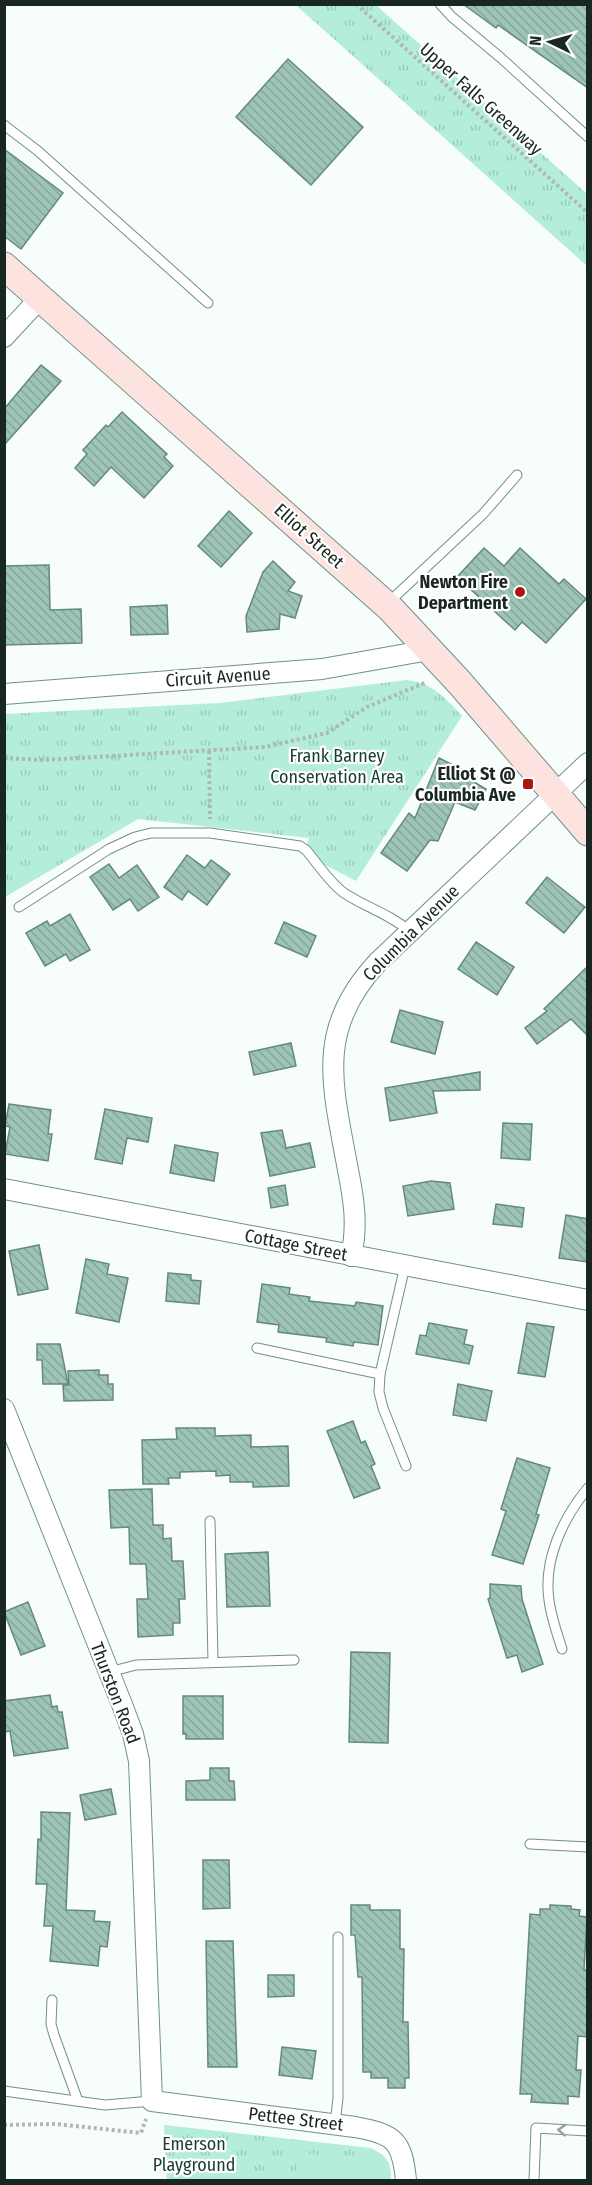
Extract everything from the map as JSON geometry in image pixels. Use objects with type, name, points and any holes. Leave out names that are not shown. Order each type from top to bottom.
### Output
[{"type":"street","name":"Elliot Street","points":[[4,266],[386,605],[450,672],[588,832]]},
{"type":"street","points":[[4,337],[40,297]]},
{"type":"street","name":"Circuit Avenue","points":[[4,694],[321,669],[429,650]]},
{"type":"street","name":"Columbia Avenue","points":[[351,1256],[356,1217],[334,1088],[336,1038],[345,1006],[354,990],[371,969],[409,931],[588,763]]},
{"type":"street","name":"Cottage Street","points":[[4,1189],[588,1300]]},
{"type":"street","name":"Thurston Road","points":[[4,1409],[133,1734],[139,1761],[152,2101]]},
{"type":"street","name":"Pettee Street","points":[[152,2101],[374,2130],[393,2139],[402,2154],[406,2181]]},
{"type":"lane","points":[[440,4],[452,18],[507,63],[588,137]]},
{"type":"lane","points":[[4,125],[38,151],[208,303]]},
{"type":"lane","points":[[386,605],[483,514],[518,475]]},
{"type":"lane","points":[[19,907],[109,849],[135,837],[168,832],[210,833],[300,846],[336,886],[409,931]]},
{"type":"lane","points":[[405,1266],[380,1374],[379,1392],[382,1408],[406,1466]]},
{"type":"lane","points":[[258,1348],[380,1374]]},
{"type":"lane","points":[[562,1650],[549,1599],[549,1574],[565,1521],[588,1488]]},
{"type":"lane","points":[[210,1521],[213,1662]]},
{"type":"lane","points":[[108,1672],[136,1665],[294,1660]]},
{"type":"lane","points":[[530,1844],[588,1847]]},
{"type":"lane","points":[[335,2124],[338,2098],[338,1937]]},
{"type":"lane","points":[[52,2000],[51,2024],[78,2101]]},
{"type":"lane","points":[[4,2091],[118,2105],[152,2101]]},
{"type":"lane","points":[[534,2181],[536,2128],[588,2131]]},
{"type":"path","name":"Upper Falls Greenway","points":[[356,4],[588,213]]},
{"type":"path","points":[[4,758],[44,760],[265,747],[327,733],[367,707],[450,672]]},
{"type":"path","points":[[208,751],[210,833]]},
{"type":"path","points":[[4,2125],[57,2124],[141,2133],[152,2101]]},
{"type":"green space","points":[[296,5],[376,5],[587,194],[587,266]]},
{"type":"green space","name":"Frank Barney Conservation Area","points":[[407,680],[431,688],[444,697],[462,716],[356,881],[304,854],[309,838],[138,819],[5,897],[5,714],[219,703]]},
{"type":"green space","name":"Emerson Playground","points":[[164,2125],[371,2148],[387,2161],[391,2180],[167,2180]]},
{"type":"green space","points":[[299,2152],[386,2165],[384,2180],[296,2180]]},
{"type":"building","points":[[463,4],[588,4],[588,88],[498,25],[496,28]]},
{"type":"building","points":[[288,59],[363,127],[311,185],[236,117]]},
{"type":"building","points":[[4,149],[63,193],[21,249],[4,236]]},
{"type":"building","points":[[41,365],[61,381],[4,445],[4,409]]},
{"type":"building","points":[[122,412],[167,454],[164,457],[173,466],[144,498],[111,467],[94,486],[75,468],[87,454],[83,450],[106,425],[108,427]]},
{"type":"building","points":[[229,511],[252,533],[221,567],[198,546]]},
{"type":"building","points":[[484,548],[504,566],[520,548],[559,584],[564,579],[586,599],[546,643],[522,622],[515,630],[457,577]]},
{"type":"building","points":[[273,561],[295,582],[288,591],[302,596],[295,618],[280,614],[279,629],[247,632],[246,616],[263,572]]},
{"type":"building","points":[[49,565],[50,610],[81,609],[82,643],[4,645],[4,566]]},
{"type":"building","points":[[167,605],[168,634],[131,635],[130,607]]},
{"type":"building","points":[[439,758],[477,777],[474,782],[486,789],[475,810],[455,802],[438,841],[430,840],[407,871],[381,853],[409,813],[415,818]]},
{"type":"building","points":[[187,855],[205,868],[211,860],[230,874],[207,905],[188,891],[182,900],[164,887]]},
{"type":"building","points":[[109,864],[119,878],[137,865],[159,897],[138,911],[130,899],[113,910],[90,877]]},
{"type":"building","points":[[547,877],[585,907],[564,933],[526,903]]},
{"type":"building","points":[[70,914],[90,950],[70,961],[66,954],[45,966],[26,933],[47,921],[50,926]]},
{"type":"building","points":[[284,922],[316,936],[307,957],[275,943]]},
{"type":"building","points":[[476,942],[514,967],[497,995],[458,969]]},
{"type":"building","points":[[588,966],[588,1036],[571,1019],[537,1044],[525,1028],[547,1011],[544,1009]]},
{"type":"building","points":[[400,1010],[443,1022],[435,1054],[391,1042]]},
{"type":"building","points":[[291,1043],[296,1066],[254,1075],[249,1052]]},
{"type":"building","points":[[480,1072],[480,1090],[433,1091],[437,1113],[390,1121],[385,1088]]},
{"type":"building","points":[[9,1104],[51,1110],[48,1134],[52,1134],[48,1161],[5,1154],[10,1127],[5,1126]]},
{"type":"building","points":[[105,1109],[152,1118],[148,1142],[127,1138],[122,1164],[95,1159]]},
{"type":"building","points":[[503,1123],[532,1124],[530,1160],[501,1158]]},
{"type":"building","points":[[282,1130],[286,1148],[310,1143],[315,1167],[270,1176],[261,1133]]},
{"type":"building","points":[[175,1145],[218,1153],[214,1181],[170,1173]]},
{"type":"building","points":[[431,1181],[450,1183],[454,1209],[408,1216],[403,1186]]},
{"type":"building","points":[[285,1185],[288,1205],[271,1208],[268,1188]]},
{"type":"building","points":[[496,1204],[524,1208],[522,1227],[493,1224]]},
{"type":"building","points":[[566,1215],[588,1219],[588,1262],[559,1258]]},
{"type":"building","points":[[39,1245],[48,1289],[18,1295],[9,1251]]},
{"type":"building","points":[[86,1259],[109,1264],[107,1274],[128,1278],[119,1322],[76,1313]]},
{"type":"building","points":[[168,1273],[191,1275],[191,1280],[201,1281],[199,1304],[166,1301]]},
{"type":"building","points":[[262,1284],[290,1288],[289,1294],[310,1297],[309,1301],[355,1306],[356,1302],[383,1306],[378,1345],[354,1342],[353,1346],[326,1342],[327,1338],[278,1332],[279,1325],[257,1322]]},
{"type":"building","points":[[429,1323],[467,1330],[464,1344],[473,1346],[469,1364],[416,1354],[420,1335],[426,1336]]},
{"type":"building","points":[[527,1323],[554,1327],[545,1377],[518,1373]]},
{"type":"building","points":[[37,1344],[60,1344],[68,1384],[43,1384],[42,1360],[37,1360]]},
{"type":"building","points":[[99,1370],[99,1375],[108,1375],[108,1384],[113,1384],[113,1400],[64,1401],[63,1385],[69,1385],[68,1371]]},
{"type":"building","points":[[458,1384],[492,1391],[486,1421],[453,1415]]},
{"type":"building","points":[[353,1421],[361,1443],[365,1441],[375,1464],[371,1466],[380,1488],[354,1498],[327,1431]]},
{"type":"building","points":[[176,1428],[215,1428],[215,1436],[251,1435],[251,1447],[288,1446],[289,1486],[253,1487],[253,1482],[230,1482],[230,1475],[216,1476],[216,1471],[180,1472],[180,1478],[168,1478],[169,1484],[143,1484],[142,1440],[177,1439]]},
{"type":"building","points":[[517,1458],[550,1468],[536,1514],[539,1515],[523,1564],[492,1555],[506,1511],[501,1509]]},
{"type":"building","points":[[152,1489],[153,1525],[163,1525],[163,1539],[171,1538],[172,1561],[183,1561],[185,1599],[179,1599],[180,1623],[173,1623],[173,1635],[138,1637],[137,1599],[148,1599],[146,1564],[130,1564],[129,1527],[111,1528],[109,1490]]},
{"type":"building","points":[[268,1552],[270,1606],[227,1607],[225,1554]]},
{"type":"building","points":[[490,1584],[521,1586],[522,1599],[543,1664],[522,1672],[517,1655],[507,1658],[488,1599],[490,1598]]},
{"type":"building","points":[[28,1602],[45,1646],[21,1655],[4,1612]]},
{"type":"building","points":[[351,1652],[390,1653],[388,1743],[349,1742]]},
{"type":"building","points":[[50,1695],[52,1707],[57,1706],[58,1712],[62,1712],[68,1748],[14,1756],[10,1731],[4,1732],[4,1701]]},
{"type":"building","points":[[183,1696],[223,1696],[223,1739],[186,1739],[186,1734],[183,1734]]},
{"type":"building","points":[[210,1768],[229,1768],[229,1781],[234,1781],[235,1800],[186,1800],[186,1781],[210,1780]]},
{"type":"building","points":[[111,1789],[116,1814],[85,1820],[80,1795]]},
{"type":"building","points":[[41,1812],[70,1813],[66,1910],[95,1911],[94,1921],[110,1922],[107,1947],[100,1946],[98,1966],[50,1961],[53,1926],[44,1926],[47,1884],[36,1884],[38,1839],[41,1840]]},
{"type":"building","points":[[203,1860],[229,1860],[230,1908],[203,1909]]},
{"type":"building","points":[[351,1905],[370,1905],[370,1910],[400,1910],[400,1949],[404,1949],[403,2022],[408,2022],[409,2078],[405,2078],[405,2088],[388,2088],[388,2078],[371,2078],[371,2072],[363,2072],[362,1977],[358,1977],[355,1935],[351,1935]]},
{"type":"building","points":[[550,1905],[571,1906],[571,1909],[580,1910],[579,1916],[587,1917],[584,1970],[588,1970],[588,2037],[578,2036],[576,2070],[581,2070],[579,2097],[568,2096],[568,2104],[531,2102],[532,2094],[520,2094],[530,1914],[540,1915],[540,1909],[550,1909]]},
{"type":"building","points":[[206,1941],[233,1941],[237,2067],[208,2067]]},
{"type":"building","points":[[268,1975],[294,1975],[294,1996],[268,1997]]},
{"type":"building","points":[[282,2047],[316,2051],[312,2079],[279,2075]]},
{"type":"place","name":"Newton Fire Department","points":[[520,592]]},
{"type":"place","name":"Elliot St @ Columbia Ave","points":[[528,784]]}]
